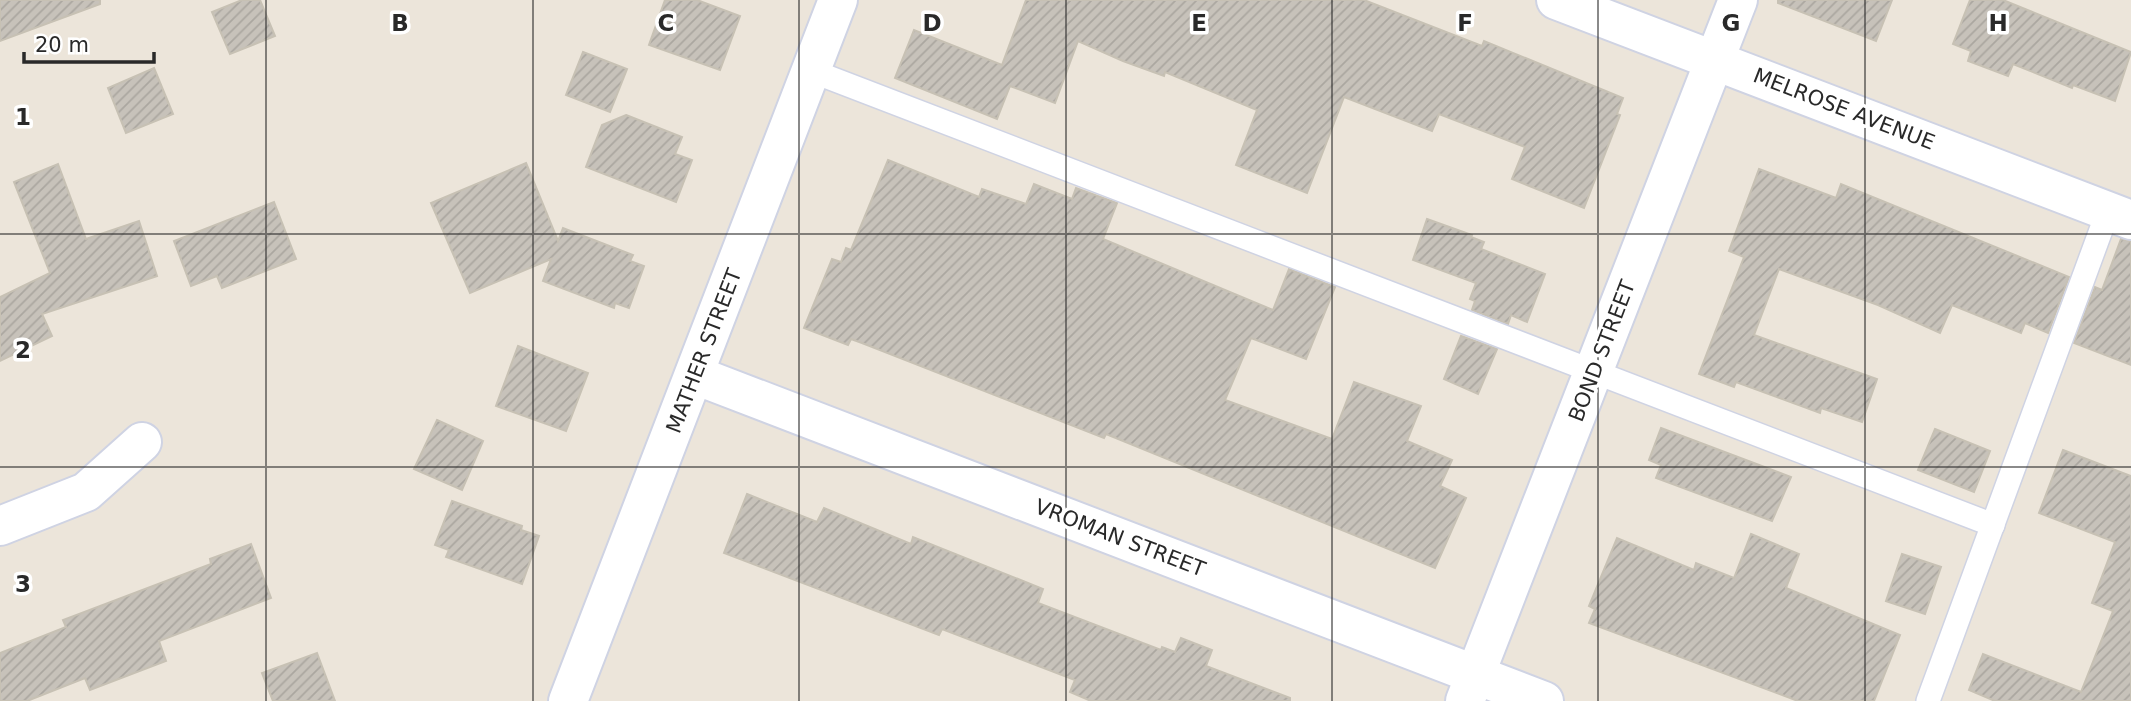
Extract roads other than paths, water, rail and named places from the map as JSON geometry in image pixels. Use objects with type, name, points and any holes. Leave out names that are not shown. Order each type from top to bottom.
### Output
[{"type":"street","name":"MATHER STREET","points":[[568,701],[838,0]]},
{"type":"street","name":"MELROSE AVENUE","points":[[1556,0],[2120,216]]},
{"type":"street","name":"BOND STREET","points":[[1470,688],[1738,0]]},
{"type":"street","name":"VROMAN STREET","points":[[695,375],[1470,688],[1544,701]]},
{"type":"street","points":[[0,526],[86,492],[142,442]]},
{"type":"lane","points":[[812,71],[1993,525]]},
{"type":"lane","points":[[1928,701],[1993,525],[2120,216]]}]
